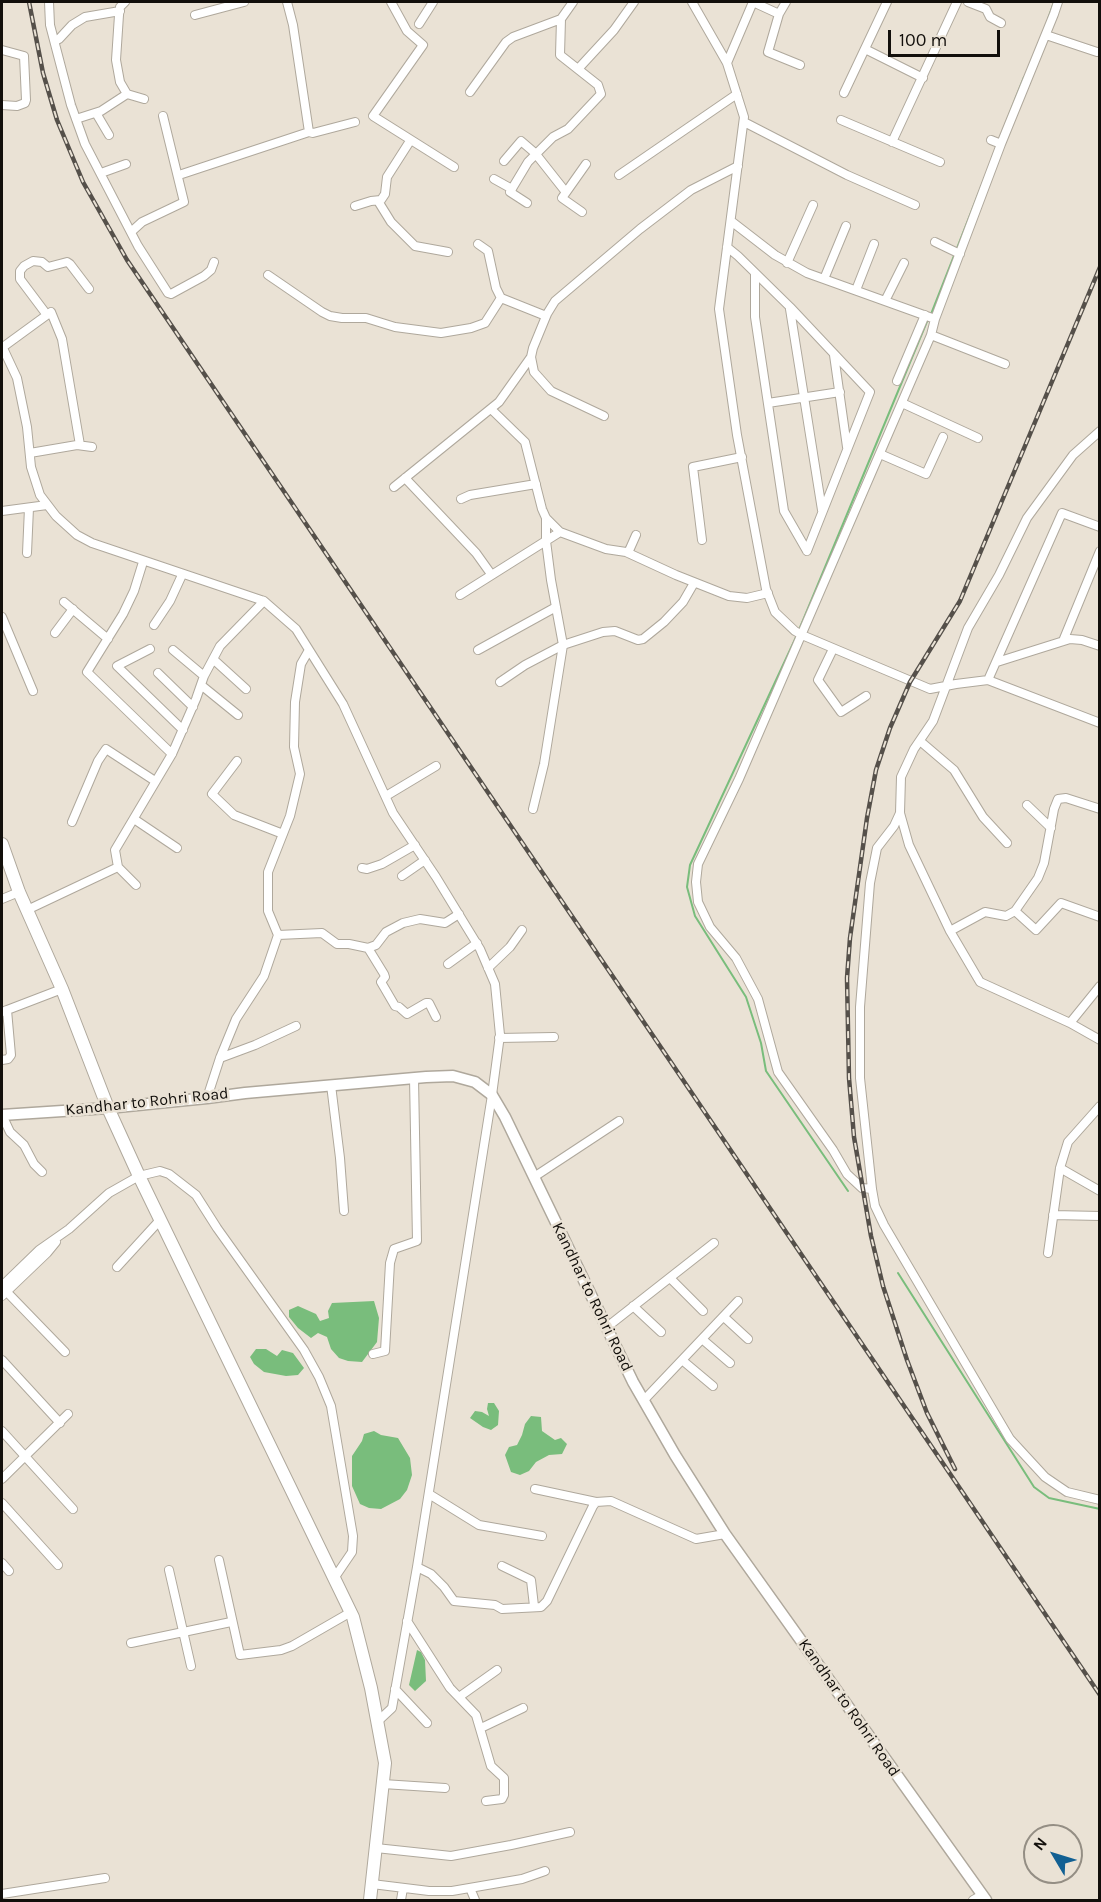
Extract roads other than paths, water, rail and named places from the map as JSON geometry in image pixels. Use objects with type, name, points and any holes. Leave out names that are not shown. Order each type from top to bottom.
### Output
[{"type":"main road","points":[[3,850],[62,989],[108,1108],[139,1176],[351,1612],[371,1688],[385,1763],[370,1900]]},
{"type":"street","points":[[49,2],[50,25],[85,144],[138,246],[168,293],[171,294],[204,276],[211,270],[214,262]]},
{"type":"street","points":[[125,2],[120,11],[116,60],[120,82],[127,94],[144,99]]},
{"type":"street","points":[[195,15],[244,2]]},
{"type":"street","points":[[287,2],[293,25],[309,132]]},
{"type":"street","points":[[392,2],[407,31],[423,45],[373,116],[454,167]]},
{"type":"street","points":[[419,24],[433,2]]},
{"type":"street","points":[[470,92],[506,42],[561,18],[573,2]]},
{"type":"street","points":[[578,69],[614,30],[634,2]]},
{"type":"street","points":[[692,2],[727,63],[744,117],[719,309],[742,458],[768,593],[775,612],[798,633],[930,689],[988,680],[1100,723]]},
{"type":"street","points":[[727,63],[753,2],[779,14]]},
{"type":"street","points":[[786,2],[779,14],[768,52],[800,65]]},
{"type":"street","points":[[844,93],[887,2]]},
{"type":"street","points":[[892,142],[957,2]]},
{"type":"street","points":[[968,2],[986,9],[990,17],[1001,23]]},
{"type":"street","points":[[897,381],[930,317],[957,253],[1002,129],[1046,35],[1058,2]]},
{"type":"street","points":[[55,41],[72,25],[85,18],[120,11]]},
{"type":"street","points":[[527,203],[510,192],[535,153],[553,137],[568,129],[601,94],[598,85],[561,55],[561,18]]},
{"type":"street","points":[[1046,35],[1097,52]]},
{"type":"street","points":[[864,49],[923,78]]},
{"type":"street","points":[[2,50],[24,56],[26,100],[25,103],[17,106],[2,105]]},
{"type":"street","points":[[76,119],[96,113],[127,94]]},
{"type":"street","points":[[619,175],[737,94]]},
{"type":"street","points":[[96,113],[109,135]]},
{"type":"street","points":[[131,232],[142,222],[184,202],[162,116]]},
{"type":"street","points":[[841,120],[940,162]]},
{"type":"street","points":[[182,174],[309,132],[313,133],[355,122]]},
{"type":"street","points":[[744,122],[847,175],[915,205]]},
{"type":"street","points":[[355,206],[381,200],[385,194],[387,177],[410,141]]},
{"type":"street","points":[[504,161],[520,141],[535,153],[565,191]]},
{"type":"street","points":[[100,173],[126,164]]},
{"type":"street","points":[[582,212],[562,198],[586,164]]},
{"type":"street","points":[[394,487],[499,402],[531,357],[546,316],[555,301],[640,229],[691,190],[738,166]]},
{"type":"street","points":[[494,179],[512,189]]},
{"type":"street","points":[[378,201],[391,222],[415,246],[448,252]]},
{"type":"street","points":[[787,263],[813,205]]},
{"type":"street","points":[[730,221],[787,263],[824,279],[930,317]]},
{"type":"street","points":[[824,279],[846,226]]},
{"type":"street","points":[[935,242],[957,253]]},
{"type":"street","points":[[478,244],[488,251],[494,283],[501,298],[546,316]]},
{"type":"street","points":[[856,290],[874,244]]},
{"type":"street","points":[[727,247],[738,256],[790,307],[870,392],[807,551],[784,511],[755,317],[756,274]]},
{"type":"street","points":[[47,315],[20,279],[20,271],[29,263],[38,261],[48,267],[67,262],[89,289]]},
{"type":"street","points":[[885,301],[904,263]]},
{"type":"street","points":[[268,275],[330,316],[366,318],[395,327],[441,333],[485,323],[501,298]]},
{"type":"street","points":[[790,307],[822,512]]},
{"type":"street","points":[[80,445],[62,339],[51,312],[2,347],[17,378],[27,427],[31,467],[40,495],[56,516],[77,535],[92,543],[264,601],[296,629],[343,704],[393,813],[477,944],[495,984],[500,1038],[429,1494],[392,1708],[377,1722]]},
{"type":"street","points":[[872,1189],[862,1188],[847,1174],[833,1150],[778,1072],[758,999],[736,958],[710,927],[698,902],[696,882],[698,864],[739,779],[798,633],[880,454],[931,335],[930,317]]},
{"type":"street","points":[[931,335],[1005,364]]},
{"type":"street","points":[[834,354],[848,449]]},
{"type":"street","points":[[531,357],[534,372],[551,391],[604,416]]},
{"type":"street","points":[[768,403],[840,392]]},
{"type":"street","points":[[902,403],[978,438]]},
{"type":"street","points":[[491,409],[525,442],[546,518],[546,541],[563,645],[544,764],[533,809]]},
{"type":"street","points":[[1100,431],[1073,455],[1027,518],[999,575],[968,628],[933,721],[901,777],[900,813],[909,845],[950,931],[981,982],[1070,1023],[1100,1041]]},
{"type":"street","points":[[880,454],[926,474],[943,437]]},
{"type":"street","points":[[30,453],[80,445],[92,447]]},
{"type":"street","points":[[702,540],[693,467],[742,458]]},
{"type":"street","points":[[405,478],[476,553],[491,574]]},
{"type":"street","points":[[461,499],[470,495],[536,483]]},
{"type":"street","points":[[2,511],[47,505]]},
{"type":"street","points":[[27,553],[29,508]]},
{"type":"street","points":[[988,680],[1062,513],[1100,527]]},
{"type":"street","points":[[546,518],[560,532],[606,549],[628,553],[729,596],[747,598],[768,593]]},
{"type":"street","points":[[460,595],[560,532]]},
{"type":"street","points":[[628,553],[636,535]]},
{"type":"street","points":[[1063,641],[1100,551]]},
{"type":"street","points":[[143,562],[134,591],[87,672],[172,754]]},
{"type":"street","points":[[154,625],[170,601],[182,575]]},
{"type":"street","points":[[500,682],[525,665],[563,645],[603,632],[615,631],[638,640],[643,639],[676,609],[694,582]]},
{"type":"street","points":[[136,885],[118,867],[115,850],[172,754],[204,676],[220,646],[264,601]]},
{"type":"street","points":[[64,602],[108,639]]},
{"type":"street","points":[[478,650],[556,607]]},
{"type":"street","points":[[55,633],[72,609]]},
{"type":"street","points":[[2,617],[33,691]]},
{"type":"street","points":[[997,662],[1070,639],[1100,646]]},
{"type":"street","points":[[833,649],[818,680],[841,712],[866,696]]},
{"type":"street","points":[[150,650],[117,666],[183,730]]},
{"type":"street","points":[[173,650],[204,676]]},
{"type":"street","points":[[207,1098],[236,1019],[264,976],[278,935],[268,911],[268,872],[290,816],[300,774],[294,747],[295,702],[301,664],[309,650]]},
{"type":"street","points":[[213,659],[246,689]]},
{"type":"street","points":[[158,673],[193,707]]},
{"type":"street","points":[[201,685],[238,715]]},
{"type":"street","points":[[920,741],[954,770],[983,816],[1007,843]]},
{"type":"street","points":[[72,822],[98,761],[106,749],[155,781]]},
{"type":"street","points":[[237,761],[212,794],[234,814],[283,834]]},
{"type":"street","points":[[386,796],[436,766]]},
{"type":"street","points":[[950,931],[985,912],[1006,916],[1016,912],[1038,878],[1044,863],[1058,799],[1066,798],[1100,809]]},
{"type":"street","points":[[1027,805],[1051,828]]},
{"type":"street","points":[[900,813],[894,826],[877,848],[870,883],[860,1007],[860,1078],[875,1206],[1010,1439],[1052,1482],[1067,1492],[1100,1500]]},
{"type":"street","points":[[134,819],[177,849]]},
{"type":"street","points":[[362,868],[367,869],[382,864],[415,845]]},
{"type":"street","points":[[402,876],[425,860]]},
{"type":"street","points":[[27,910],[118,867]]},
{"type":"street","points":[[2,899],[19,892]]},
{"type":"street","points":[[1016,912],[1036,930],[1061,903],[1100,917]]},
{"type":"street","points":[[278,935],[322,933],[337,944],[368,948],[376,945],[386,932],[403,923],[420,919],[445,923],[459,914]]},
{"type":"street","points":[[489,968],[510,947],[522,930]]},
{"type":"street","points":[[448,964],[477,944]]},
{"type":"street","points":[[368,948],[384,974],[385,977],[381,982],[395,1006],[407,1014],[429,1003],[436,1017]]},
{"type":"street","points":[[1070,1023],[1100,986]]},
{"type":"street","points":[[2,1060],[8,1059],[11,1055],[4,1011],[62,989]]},
{"type":"street","points":[[220,1058],[296,1026]]},
{"type":"street","points":[[500,1038],[554,1038]]},
{"type":"street","name":"Kandhar to Rohri Road","points":[[2,1115],[108,1108],[331,1085],[453,1076],[475,1082],[492,1095],[644,1400],[675,1455],[725,1534],[981,1899]]},
{"type":"street","points":[[373,1354],[385,1351],[390,1263],[394,1249],[417,1240],[414,1078]]},
{"type":"street","points":[[331,1085],[344,1211]]},
{"type":"street","points":[[1048,1253],[1060,1168],[1068,1142],[1100,1106]]},
{"type":"street","points":[[2,1115],[10,1132],[24,1145],[34,1164],[42,1172]]},
{"type":"street","points":[[534,1177],[619,1121]]},
{"type":"street","points":[[1060,1168],[1100,1191]]},
{"type":"street","points":[[65,1352],[3,1290],[39,1250],[60,1236],[109,1192],[139,1176],[160,1171],[169,1174],[196,1195],[304,1350],[319,1377],[331,1407],[353,1536],[352,1552],[335,1577]]},
{"type":"street","points":[[1053,1215],[1100,1216]]},
{"type":"street","points":[[117,1267],[160,1220]]},
{"type":"street","points":[[607,1327],[714,1243]]},
{"type":"street","points":[[670,1278],[703,1311]]},
{"type":"street","points":[[644,1400],[738,1301]]},
{"type":"street","points":[[633,1306],[661,1332]]},
{"type":"street","points":[[724,1317],[748,1339]]},
{"type":"street","points":[[702,1339],[730,1363]]},
{"type":"street","points":[[2,1360],[60,1423]]},
{"type":"street","points":[[682,1360],[713,1386]]},
{"type":"street","points":[[2,1479],[68,1414]]},
{"type":"street","points":[[2,1431],[74,1509]]},
{"type":"street","points":[[535,1489],[596,1502],[611,1501],[696,1539],[725,1534]]},
{"type":"street","points":[[429,1494],[479,1525],[542,1536]]},
{"type":"street","points":[[417,1567],[431,1574],[454,1601],[495,1605],[502,1609],[542,1607],[596,1502]]},
{"type":"street","points":[[2,1503],[58,1565]]},
{"type":"street","points":[[219,1560],[240,1655],[292,1647],[351,1612]]},
{"type":"street","points":[[2,1563],[9,1571]]},
{"type":"street","points":[[502,1566],[531,1580],[534,1606]]},
{"type":"street","points":[[169,1570],[191,1666]]},
{"type":"street","points":[[407,1621],[450,1688],[476,1715],[491,1766],[504,1778],[502,1799],[486,1801]]},
{"type":"street","points":[[131,1643],[231,1622]]},
{"type":"street","points":[[459,1697],[497,1670]]},
{"type":"street","points":[[395,1689],[427,1723]]},
{"type":"street","points":[[481,1728],[523,1708]]},
{"type":"street","points":[[383,1784],[445,1788]]},
{"type":"street","points":[[376,1848],[451,1856],[570,1832]]},
{"type":"street","points":[[372,1884],[444,1891],[522,1879],[545,1871]]},
{"type":"street","points":[[2,1894],[105,1878]]},
{"type":"street","points":[[401,1900],[403,1888]]},
{"type":"street","points":[[470,1888],[475,1900]]},
{"type":"street","points":[[443,1900],[444,1891]]},
{"type":"waterway","points":[[1048,19],[1054,2]]},
{"type":"waterway","points":[[1003,130],[1024,77]]},
{"type":"waterway","points":[[931,314],[985,177]]},
{"type":"waterway","points":[[799,630],[928,319]]},
{"type":"waterway","points":[[797,635],[690,865],[687,887],[695,916],[746,997],[761,1043],[766,1071],[848,1191]]},
{"type":"waterway","points":[[898,1273],[1034,1487],[1049,1498],[1100,1509]]},
{"type":"railway","points":[[29,2],[43,73],[57,120],[83,182],[127,260],[1100,1695]]},
{"type":"railway","points":[[955,1469],[927,1413],[907,1360],[883,1286],[871,1236],[854,1137],[849,1078],[847,978],[850,938],[876,770],[890,728],[910,682],[960,601],[1100,267]]}]
